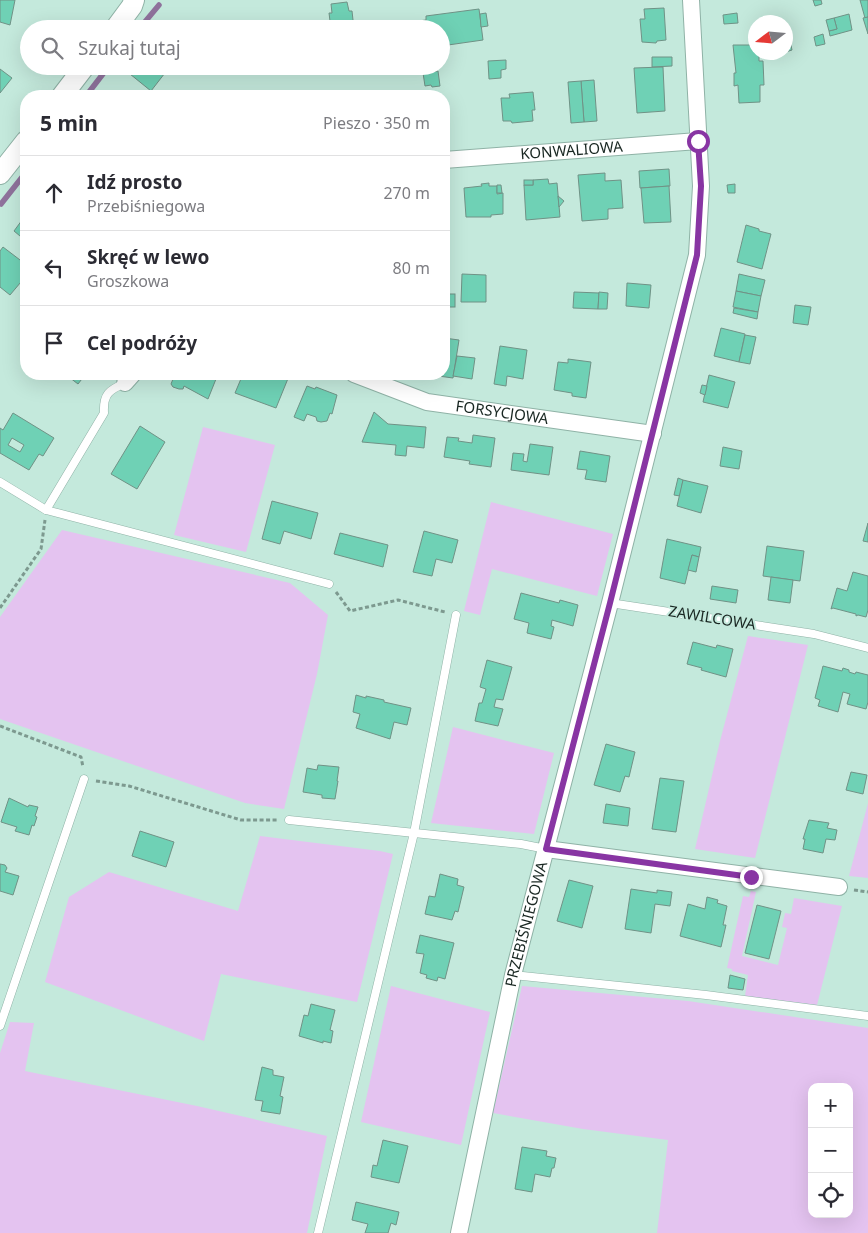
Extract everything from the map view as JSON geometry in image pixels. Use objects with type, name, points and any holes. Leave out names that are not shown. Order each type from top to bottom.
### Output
[{"type":"street","points":[[122,20],[134,0]]},
{"type":"street","name":"PRZEBIŚNIEGOWA","points":[[459,1233],[513,975],[610,603],[697,255],[701,186],[691,0]]},
{"type":"street","points":[[67,90],[78,75]]},
{"type":"street","name":"KONWALIOWA","points":[[450,160],[698,141]]},
{"type":"street","points":[[0,174],[20,149]]},
{"type":"street","name":"FORSYCJOWA","points":[[370,380],[427,402],[653,434]]},
{"type":"street","points":[[546,849],[839,887]]},
{"type":"lane","points":[[46,510],[104,413],[104,401],[111,389],[126,380]]},
{"type":"lane","points":[[0,482],[46,510],[329,584]]},
{"type":"lane","name":"ZAWILCOWA","points":[[610,603],[814,634],[868,648]]},
{"type":"lane","points":[[318,1233],[414,833],[456,615]]},
{"type":"lane","points":[[0,1026],[84,779]]},
{"type":"lane","points":[[289,820],[521,844],[546,849]]},
{"type":"lane","points":[[513,975],[706,995],[868,1016]]},
{"type":"path","points":[[0,608],[41,549],[46,510]]},
{"type":"path","points":[[329,584],[350,611],[398,600],[456,615]]},
{"type":"path","points":[[0,726],[81,757],[84,779],[129,786],[241,820],[289,820]]},
{"type":"shaded area","points":[[203,427],[275,445],[246,552],[174,535]]},
{"type":"shaded area","points":[[491,502],[613,534],[597,596],[492,569],[480,615],[464,611]]},
{"type":"shaded area","points":[[62,530],[290,583],[328,615],[317,674],[284,809],[245,803],[0,719],[0,617]]},
{"type":"shaded area","points":[[748,636],[808,645],[755,858],[695,849],[720,741]]},
{"type":"shaded area","points":[[453,727],[554,753],[534,834],[431,823]]},
{"type":"shaded area","points":[[868,803],[868,878],[849,876]]},
{"type":"shaded area","points":[[260,836],[393,854],[357,1002],[221,974],[204,1041],[45,982],[69,897],[109,872],[238,911]]},
{"type":"shaded area","points":[[751,891],[756,892],[742,956],[778,965],[787,928],[782,927],[785,913],[791,914],[794,898],[842,906],[817,1005],[745,996],[748,975],[727,968],[743,896],[749,897]]},
{"type":"shaded area","points":[[391,986],[490,1012],[461,1145],[361,1122]]},
{"type":"shaded area","points":[[522,986],[688,1001],[868,1028],[868,1233],[657,1233],[668,1140],[583,1129],[493,1113]]},
{"type":"shaded area","points":[[10,1022],[34,1023],[25,1071],[197,1106],[327,1136],[307,1233],[0,1233],[0,1053]]},
{"type":"building","points":[[0,0],[15,0],[10,25],[0,22]]},
{"type":"building","points":[[813,0],[821,0],[822,4],[815,6]]},
{"type":"building","points":[[860,0],[868,0],[868,17],[865,18]]},
{"type":"building","points":[[347,2],[349,11],[352,11],[353,20],[330,20],[329,13],[332,13],[331,4]]},
{"type":"building","points":[[664,8],[666,40],[657,41],[656,43],[642,42],[640,19],[645,19],[644,9]]},
{"type":"building","points":[[479,9],[483,40],[450,45],[450,20],[426,20],[426,16]]},
{"type":"building","points":[[486,13],[488,26],[481,27],[480,14]]},
{"type":"building","points":[[737,13],[738,23],[724,24],[723,15]]},
{"type":"building","points":[[849,14],[852,30],[830,36],[829,31],[837,29],[834,18]]},
{"type":"building","points":[[868,17],[868,34],[863,18]]},
{"type":"building","points":[[834,18],[837,29],[829,31],[826,20]]},
{"type":"building","points":[[823,34],[825,44],[816,46],[814,37]]},
{"type":"building","points":[[733,45],[748,45],[748,60],[763,61],[764,85],[760,85],[760,102],[739,103],[738,85],[734,86],[734,73],[736,73]]},
{"type":"building","points":[[652,57],[672,57],[672,66],[652,67]]},
{"type":"building","points":[[506,60],[506,69],[501,70],[501,78],[489,79],[488,61]]},
{"type":"building","points":[[663,67],[665,111],[637,113],[634,68]]},
{"type":"building","points":[[0,69],[12,78],[0,93]]},
{"type":"building","points":[[131,75],[163,75],[150,90]]},
{"type":"building","points":[[423,75],[439,75],[440,86],[425,86]]},
{"type":"building","points":[[594,80],[597,121],[584,122],[581,81]]},
{"type":"building","points":[[581,81],[584,122],[571,123],[568,82]]},
{"type":"building","points":[[533,92],[535,110],[532,110],[533,121],[512,123],[511,121],[503,121],[501,98],[510,98],[509,94]]},
{"type":"building","points":[[669,169],[670,186],[640,188],[639,171]]},
{"type":"building","points":[[605,173],[605,181],[621,180],[623,208],[608,209],[608,219],[582,221],[578,175]]},
{"type":"building","points":[[548,179],[549,184],[557,183],[560,217],[526,220],[524,185],[533,185],[533,180]]},
{"type":"building","points":[[524,180],[533,180],[533,185],[524,185]]},
{"type":"building","points":[[489,183],[489,186],[497,186],[497,194],[503,193],[503,214],[491,215],[491,217],[466,217],[464,188],[482,186],[481,184]]},
{"type":"building","points":[[735,184],[735,193],[728,193],[727,185]]},
{"type":"building","points":[[497,185],[501,185],[502,193],[497,193]]},
{"type":"building","points":[[669,186],[671,222],[644,223],[641,188]]},
{"type":"building","points":[[558,196],[564,201],[559,207]]},
{"type":"building","points":[[20,223],[20,236],[14,231]]},
{"type":"building","points":[[746,225],[771,234],[762,269],[737,262]]},
{"type":"building","points":[[3,247],[20,260],[20,283],[10,295],[0,287],[0,251]]},
{"type":"building","points":[[462,274],[486,275],[486,302],[461,302]]},
{"type":"building","points":[[739,274],[765,280],[761,296],[736,291]]},
{"type":"building","points":[[627,283],[651,285],[649,308],[626,306]]},
{"type":"building","points":[[736,291],[761,296],[758,312],[733,307]]},
{"type":"building","points":[[574,292],[599,293],[598,309],[573,308]]},
{"type":"building","points":[[599,292],[608,293],[607,309],[598,309]]},
{"type":"building","points":[[450,294],[455,294],[455,307],[450,307]]},
{"type":"building","points":[[795,305],[811,307],[808,325],[793,323]]},
{"type":"building","points":[[734,308],[758,312],[757,319],[733,313]]},
{"type":"building","points":[[721,328],[745,334],[739,362],[714,356]]},
{"type":"building","points":[[745,335],[756,337],[750,364],[739,362]]},
{"type":"building","points":[[450,339],[459,340],[453,378],[450,378]]},
{"type":"building","points":[[500,346],[527,350],[523,379],[507,376],[506,386],[494,384]]},
{"type":"building","points":[[457,356],[475,358],[472,379],[453,376]]},
{"type":"building","points":[[568,359],[591,362],[586,398],[554,390],[558,362],[568,363]]},
{"type":"building","points":[[709,375],[735,382],[728,408],[703,402]]},
{"type":"building","points":[[73,380],[81,380],[78,384]]},
{"type":"building","points":[[173,380],[216,380],[208,399],[184,386],[183,389],[179,389],[171,384]]},
{"type":"building","points":[[240,380],[287,380],[276,408],[235,393]]},
{"type":"building","points":[[702,385],[707,386],[705,395],[700,393]]},
{"type":"building","points":[[307,386],[315,389],[316,387],[337,395],[332,414],[330,413],[327,421],[317,421],[316,417],[307,414],[304,421],[294,417]]},
{"type":"building","points":[[374,412],[388,424],[426,427],[424,448],[407,446],[406,456],[395,455],[396,445],[362,442]]},
{"type":"building","points":[[13,413],[54,438],[43,456],[39,454],[29,470],[0,453],[0,428],[3,430]],"holes":[[[12,438],[24,445],[20,452],[8,445]]]},
{"type":"building","points":[[140,426],[165,442],[137,489],[111,474]]},
{"type":"building","points":[[473,435],[495,438],[491,467],[469,464],[470,461],[444,457],[447,437],[459,438],[458,441],[472,443]]},
{"type":"building","points":[[530,444],[553,447],[549,475],[511,470],[513,453],[524,454],[523,461],[527,462]]},
{"type":"building","points":[[723,447],[742,451],[739,469],[720,466]]},
{"type":"building","points":[[580,451],[610,456],[606,482],[585,479],[587,470],[577,469]]},
{"type":"building","points":[[678,478],[683,480],[680,496],[674,495]]},
{"type":"building","points":[[683,480],[708,486],[701,513],[677,506]]},
{"type":"building","points":[[272,501],[318,513],[311,539],[284,531],[280,544],[262,539]]},
{"type":"building","points":[[868,523],[868,542],[863,541]]},
{"type":"building","points":[[424,531],[458,540],[452,563],[436,559],[432,576],[413,572]]},
{"type":"building","points":[[340,533],[388,545],[383,567],[334,554]]},
{"type":"building","points":[[667,539],[701,547],[699,557],[692,555],[685,584],[660,578]]},
{"type":"building","points":[[767,546],[804,551],[800,581],[763,576]]},
{"type":"building","points":[[692,555],[699,557],[696,572],[688,570]]},
{"type":"building","points":[[853,572],[868,576],[868,610],[866,617],[831,609],[837,588],[847,591]]},
{"type":"building","points":[[771,577],[793,580],[790,603],[768,600]]},
{"type":"building","points":[[712,586],[738,590],[736,603],[710,599]]},
{"type":"building","points":[[521,593],[559,603],[560,600],[578,605],[573,626],[552,620],[551,626],[554,627],[551,639],[527,633],[529,623],[514,619]]},
{"type":"building","points":[[693,642],[716,648],[717,645],[733,649],[726,677],[687,664]]},
{"type":"building","points":[[487,660],[512,667],[503,700],[496,699],[494,707],[503,709],[498,726],[475,721],[479,703],[482,703],[486,689],[480,687]]},
{"type":"building","points":[[823,666],[842,671],[843,668],[855,674],[856,672],[868,675],[868,702],[866,709],[847,704],[850,694],[843,692],[838,712],[818,706],[820,700],[815,698]]},
{"type":"building","points":[[356,695],[384,700],[384,702],[411,708],[407,725],[394,722],[390,739],[356,728],[360,714],[353,712]]},
{"type":"building","points":[[606,744],[635,752],[629,777],[625,776],[620,792],[594,785]]},
{"type":"building","points":[[318,765],[339,767],[335,799],[322,798],[322,795],[303,792],[307,768],[317,770]]},
{"type":"building","points":[[851,772],[867,775],[863,794],[846,790]]},
{"type":"building","points":[[660,778],[684,781],[676,832],[652,829]]},
{"type":"building","points":[[9,798],[28,807],[29,805],[38,807],[35,816],[37,817],[29,835],[15,831],[17,827],[1,822]]},
{"type":"building","points":[[606,804],[630,808],[628,826],[603,823]]},
{"type":"building","points":[[809,820],[829,823],[827,828],[837,830],[835,840],[826,839],[823,853],[803,849],[805,839],[803,839]]},
{"type":"building","points":[[140,831],[174,842],[166,867],[132,856]]},
{"type":"building","points":[[0,864],[5,865],[7,868],[5,872],[19,876],[13,895],[0,891]]},
{"type":"building","points":[[440,874],[458,879],[457,885],[464,887],[458,912],[455,911],[452,920],[425,914],[429,896],[435,897]]},
{"type":"building","points":[[569,880],[593,886],[582,928],[557,921]]},
{"type":"building","points":[[631,889],[657,893],[657,890],[672,892],[670,906],[655,904],[651,933],[625,929]]},
{"type":"building","points":[[707,897],[718,900],[717,903],[727,906],[723,925],[726,925],[721,947],[680,936],[688,904],[705,909]]},
{"type":"building","points":[[757,905],[781,911],[769,959],[745,953]]},
{"type":"building","points":[[420,935],[454,943],[445,979],[438,977],[437,981],[426,978],[427,975],[420,973],[424,954],[416,953]]},
{"type":"building","points":[[730,975],[745,979],[743,990],[728,988]]},
{"type":"building","points":[[311,1004],[335,1010],[330,1030],[333,1031],[331,1043],[323,1041],[323,1043],[299,1036],[304,1015],[308,1016]]},
{"type":"building","points":[[262,1067],[273,1070],[273,1075],[284,1077],[280,1096],[283,1097],[280,1114],[261,1111],[263,1101],[255,1100]]},
{"type":"building","points":[[383,1140],[408,1146],[399,1183],[371,1177],[373,1165],[377,1166]]},
{"type":"building","points":[[522,1147],[547,1151],[546,1156],[556,1158],[550,1177],[535,1174],[532,1192],[515,1189]]},
{"type":"building","points":[[356,1202],[399,1212],[396,1225],[391,1223],[388,1233],[365,1233],[368,1224],[352,1220]]},
{"type":"waterway","points":[[146,20],[159,5]]},
{"type":"waterway","points":[[91,90],[102,75]]},
{"type":"waterway","points":[[1,204],[20,180]]},
{"type":"route","points":[[698,141],[701,186],[697,255],[546,849],[751,877]]}]
